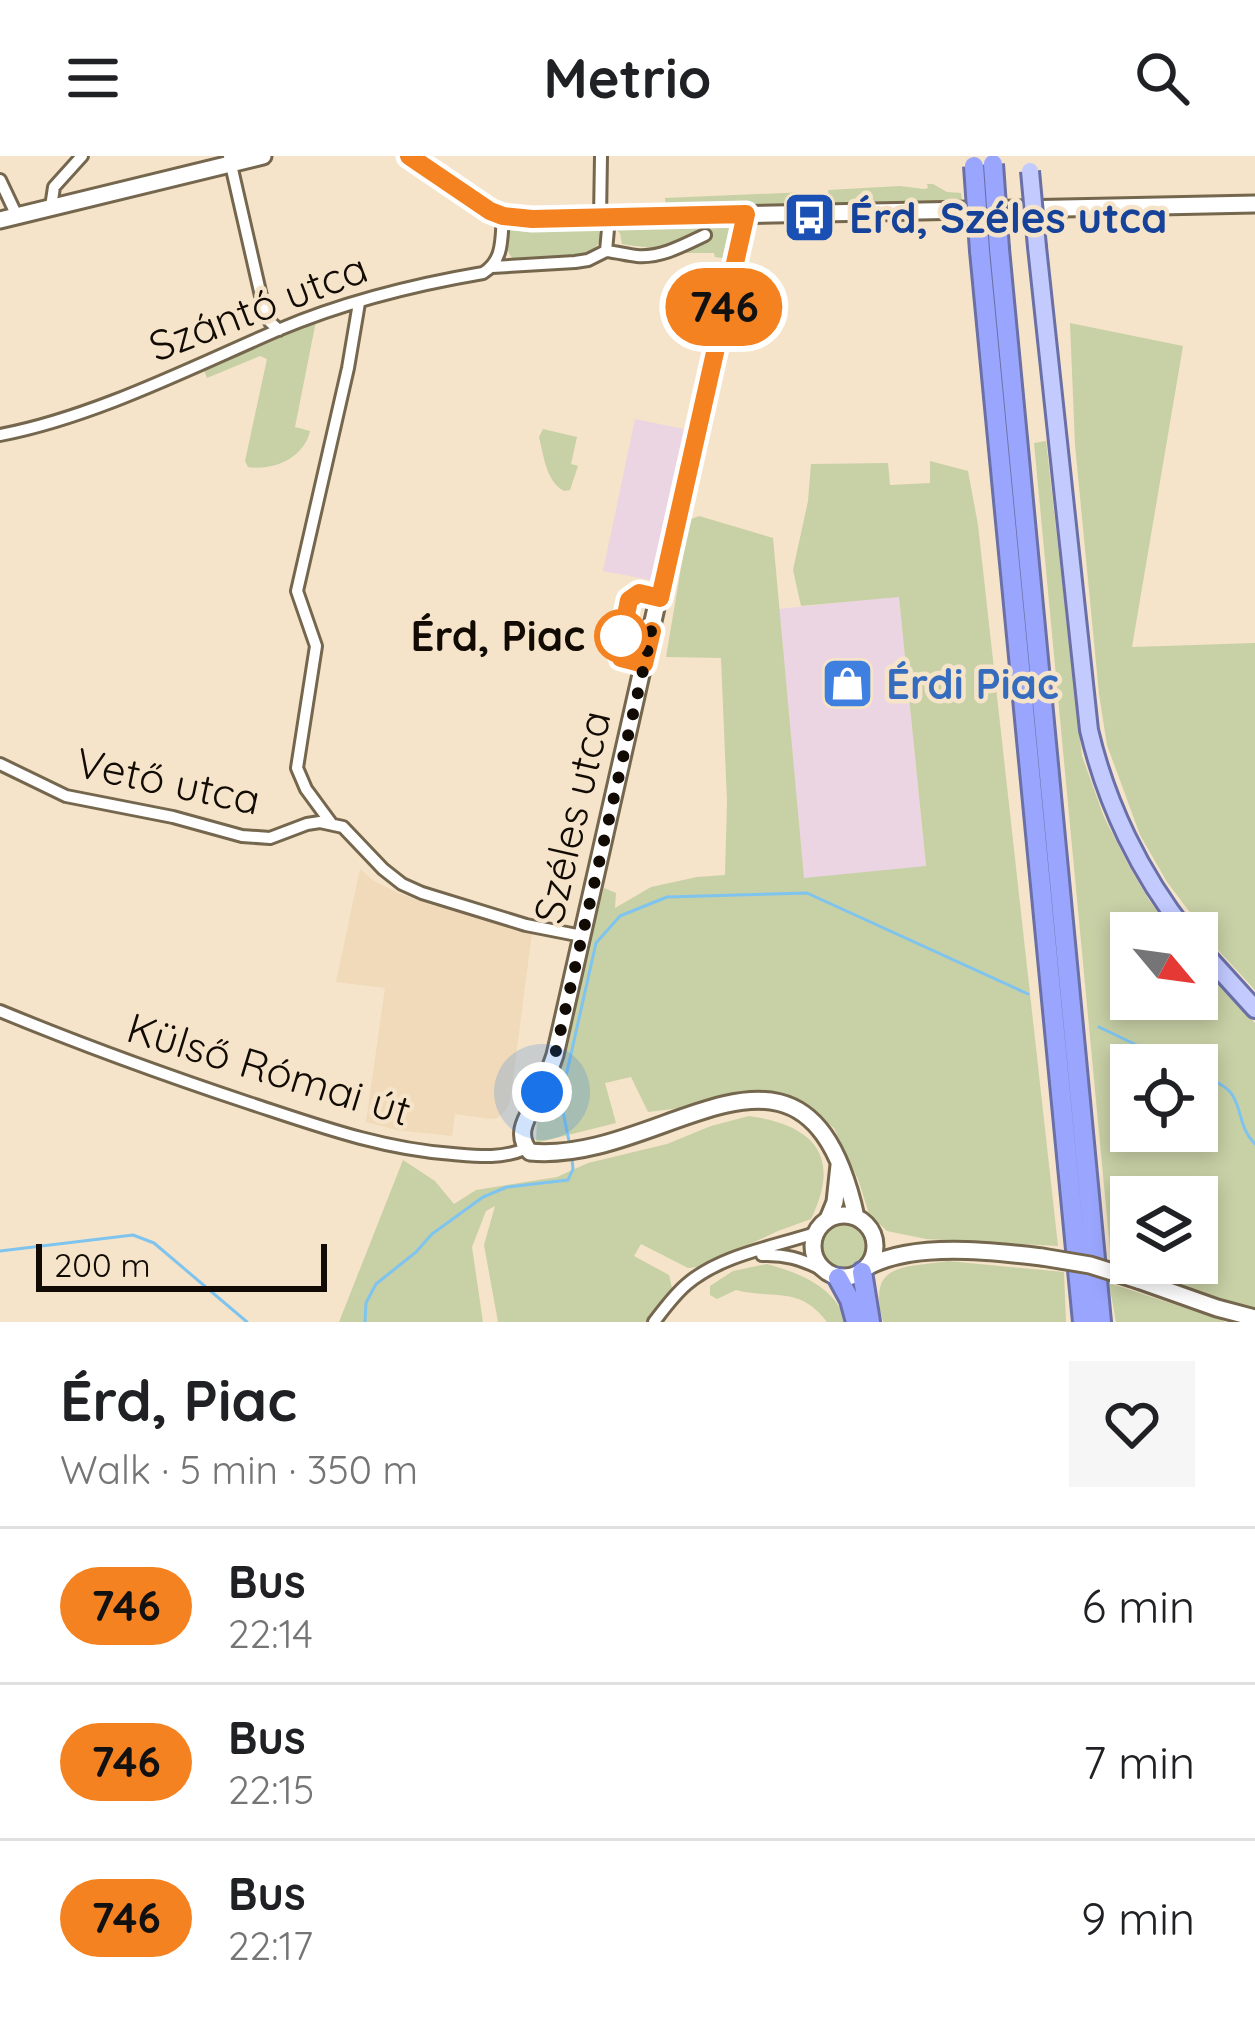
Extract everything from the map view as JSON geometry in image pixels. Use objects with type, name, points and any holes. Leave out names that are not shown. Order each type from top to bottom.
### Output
[{"type":"highway","points":[[983,160],[1088,1279],[1103,1322]]},
{"type":"highway","points":[[866,1269],[870,1322]]},
{"type":"highway","points":[[830,1273],[850,1300],[856,1322]]},
{"type":"highway","points":[[1078,1322],[1088,1279]]},
{"type":"main road","points":[[1029,164],[1084,690],[1095,756],[1138,859],[1172,912]]},
{"type":"main road","points":[[1218,968],[1255,1009]]},
{"type":"street","points":[[52,208],[54,187],[82,156]]},
{"type":"street","points":[[0,180],[9,218],[230,160],[263,156]]},
{"type":"street","points":[[408,156],[478,205],[503,216],[532,219],[1255,204]]},
{"type":"street","points":[[601,156],[606,250]]},
{"type":"street","points":[[230,160],[264,309],[279,330]]},
{"type":"street","name":"Széles utca","points":[[525,1149],[522,1130],[555,1055],[746,214]]},
{"type":"street","points":[[492,268],[500,254],[503,216]]},
{"type":"street","name":"Szántó utca","points":[[0,435],[44,426],[279,330],[392,290],[492,268],[588,260],[606,250],[652,255],[704,235]]},
{"type":"street","points":[[358,303],[348,368],[297,591],[316,646],[297,768],[331,823],[343,827],[402,884],[526,925],[582,936]]},
{"type":"street","name":"Vető utca","points":[[0,764],[66,796],[242,836],[270,838],[307,824],[331,823]]},
{"type":"street","name":"Külső Római út","points":[[0,1011],[180,1080],[358,1138],[412,1150],[482,1156],[525,1149]]},
{"type":"street","points":[[525,1149],[539,1153],[590,1145],[634,1135],[716,1105],[761,1099],[790,1106],[812,1121],[833,1146],[846,1174],[856,1217]]},
{"type":"street","points":[[654,1322],[688,1282],[719,1264],[815,1233],[835,1202],[840,1162]]},
{"type":"street","points":[[828,1219],[856,1217],[883,1238],[922,1250],[1042,1257],[1090,1265],[1255,1318]]},
{"type":"street","points":[[866,1269],[875,1249],[871,1230]]},
{"type":"street","points":[[815,1233],[812,1252],[830,1273]]},
{"type":"street","points":[[747,1255],[801,1258],[830,1273],[855,1276],[883,1258],[922,1250]]},
{"type":"street","points":[[1216,1308],[1243,1322]]},
{"type":"shaded area","points":[[635,419],[689,430],[656,581],[603,571]]},
{"type":"shaded area","name":"Érdi Piac","points":[[899,596],[926,867],[804,879],[779,609]]},
{"type":"shaded area","points":[[360,869],[398,893],[532,933],[510,1102],[497,1118],[455,1114],[452,1136],[366,1122],[385,988],[336,982]]},
{"type":"green space","points":[[927,184],[961,193],[963,205],[830,208],[828,190],[924,189]]},
{"type":"green space","points":[[807,192],[807,203],[819,204],[819,208],[666,211],[665,198]]},
{"type":"green space","points":[[727,222],[733,233],[729,259],[714,253],[681,253],[697,241],[712,239],[712,231],[673,245],[648,247],[622,244],[612,226],[613,223]]},
{"type":"green space","points":[[511,223],[597,223],[601,239],[583,257],[514,261],[506,243]]},
{"type":"green space","points":[[316,321],[295,427],[310,431],[307,440],[286,461],[248,467],[245,461],[267,359],[260,356],[207,378],[203,368]]},
{"type":"green space","points":[[1070,323],[1183,346],[1132,647],[1255,643],[1255,990],[1218,950],[1218,912],[1190,912],[1167,882],[1140,835],[1107,745],[1075,445]]},
{"type":"green space","points":[[543,429],[577,437],[571,464],[578,466],[570,490],[558,487],[549,475],[539,437]]},
{"type":"green space","points":[[1046,441],[1082,756],[1104,817],[1158,912],[1110,912],[1110,1020],[1218,1020],[1218,984],[1255,1023],[1255,1309],[1173,1284],[1218,1284],[1218,1176],[1110,1176],[1110,1249],[1034,443]]},
{"type":"green space","points":[[930,461],[968,471],[978,525],[1058,1246],[926,1239],[887,1231],[869,1214],[834,1128],[796,1100],[762,1092],[648,1112],[631,1077],[605,1083],[616,1123],[536,1143],[537,1120],[549,1101],[604,888],[616,893],[615,908],[651,887],[725,875],[721,658],[666,657],[689,520],[699,516],[773,538],[804,878],[926,866],[899,597],[801,606],[793,570],[811,464],[888,463],[890,485],[930,483]]},
{"type":"green space","points":[[749,1116],[790,1127],[816,1147],[824,1178],[811,1219],[700,1267],[688,1268],[641,1244],[634,1256],[669,1275],[672,1288],[647,1322],[498,1322],[484,1245],[495,1206],[486,1211],[472,1247],[483,1322],[339,1322],[403,1160],[435,1181],[454,1204],[476,1190],[557,1177],[588,1163],[667,1144]]},
{"type":"green space","points":[[845,1223],[862,1230],[869,1247],[862,1264],[845,1271],[828,1264],[821,1247],[828,1230]]},
{"type":"green space","points":[[948,1261],[1064,1272],[1066,1322],[883,1322],[879,1303],[884,1279],[903,1268]]},
{"type":"green space","points":[[767,1264],[804,1277],[825,1291],[845,1322],[827,1322],[806,1303],[786,1296],[736,1290],[717,1299],[710,1295],[710,1286],[733,1271]]},
{"type":"green space","points":[[1109,1283],[1225,1322],[1116,1322]]},
{"type":"waterway","points":[[569,1141],[562,1094],[596,943],[620,916],[667,897],[807,893],[1028,994]]},
{"type":"waterway","points":[[1099,1027],[1134,1044]]},
{"type":"waterway","points":[[1218,1083],[1230,1092],[1255,1144]]},
{"type":"waterway","points":[[365,1322],[366,1303],[376,1284],[432,1234],[483,1197],[507,1187],[568,1180],[572,1159]]},
{"type":"waterway","points":[[0,1251],[133,1235],[154,1243],[247,1322]]},
{"type":"bus line","name":"746","points":[[409,156],[478,205],[503,216],[746,214],[660,598],[639,593],[629,600],[621,658],[644,664],[652,631]]},
{"type":"place","name":"Érd, Széles utca","points":[[810,218]]},
{"type":"place","name":"Érd, Piac","points":[[621,636]]},
{"type":"place","name":"Érdi Piac","points":[[847,684]]},
{"type":"route","points":[[542,1092],[555,1055],[652,631],[621,636]]}]
